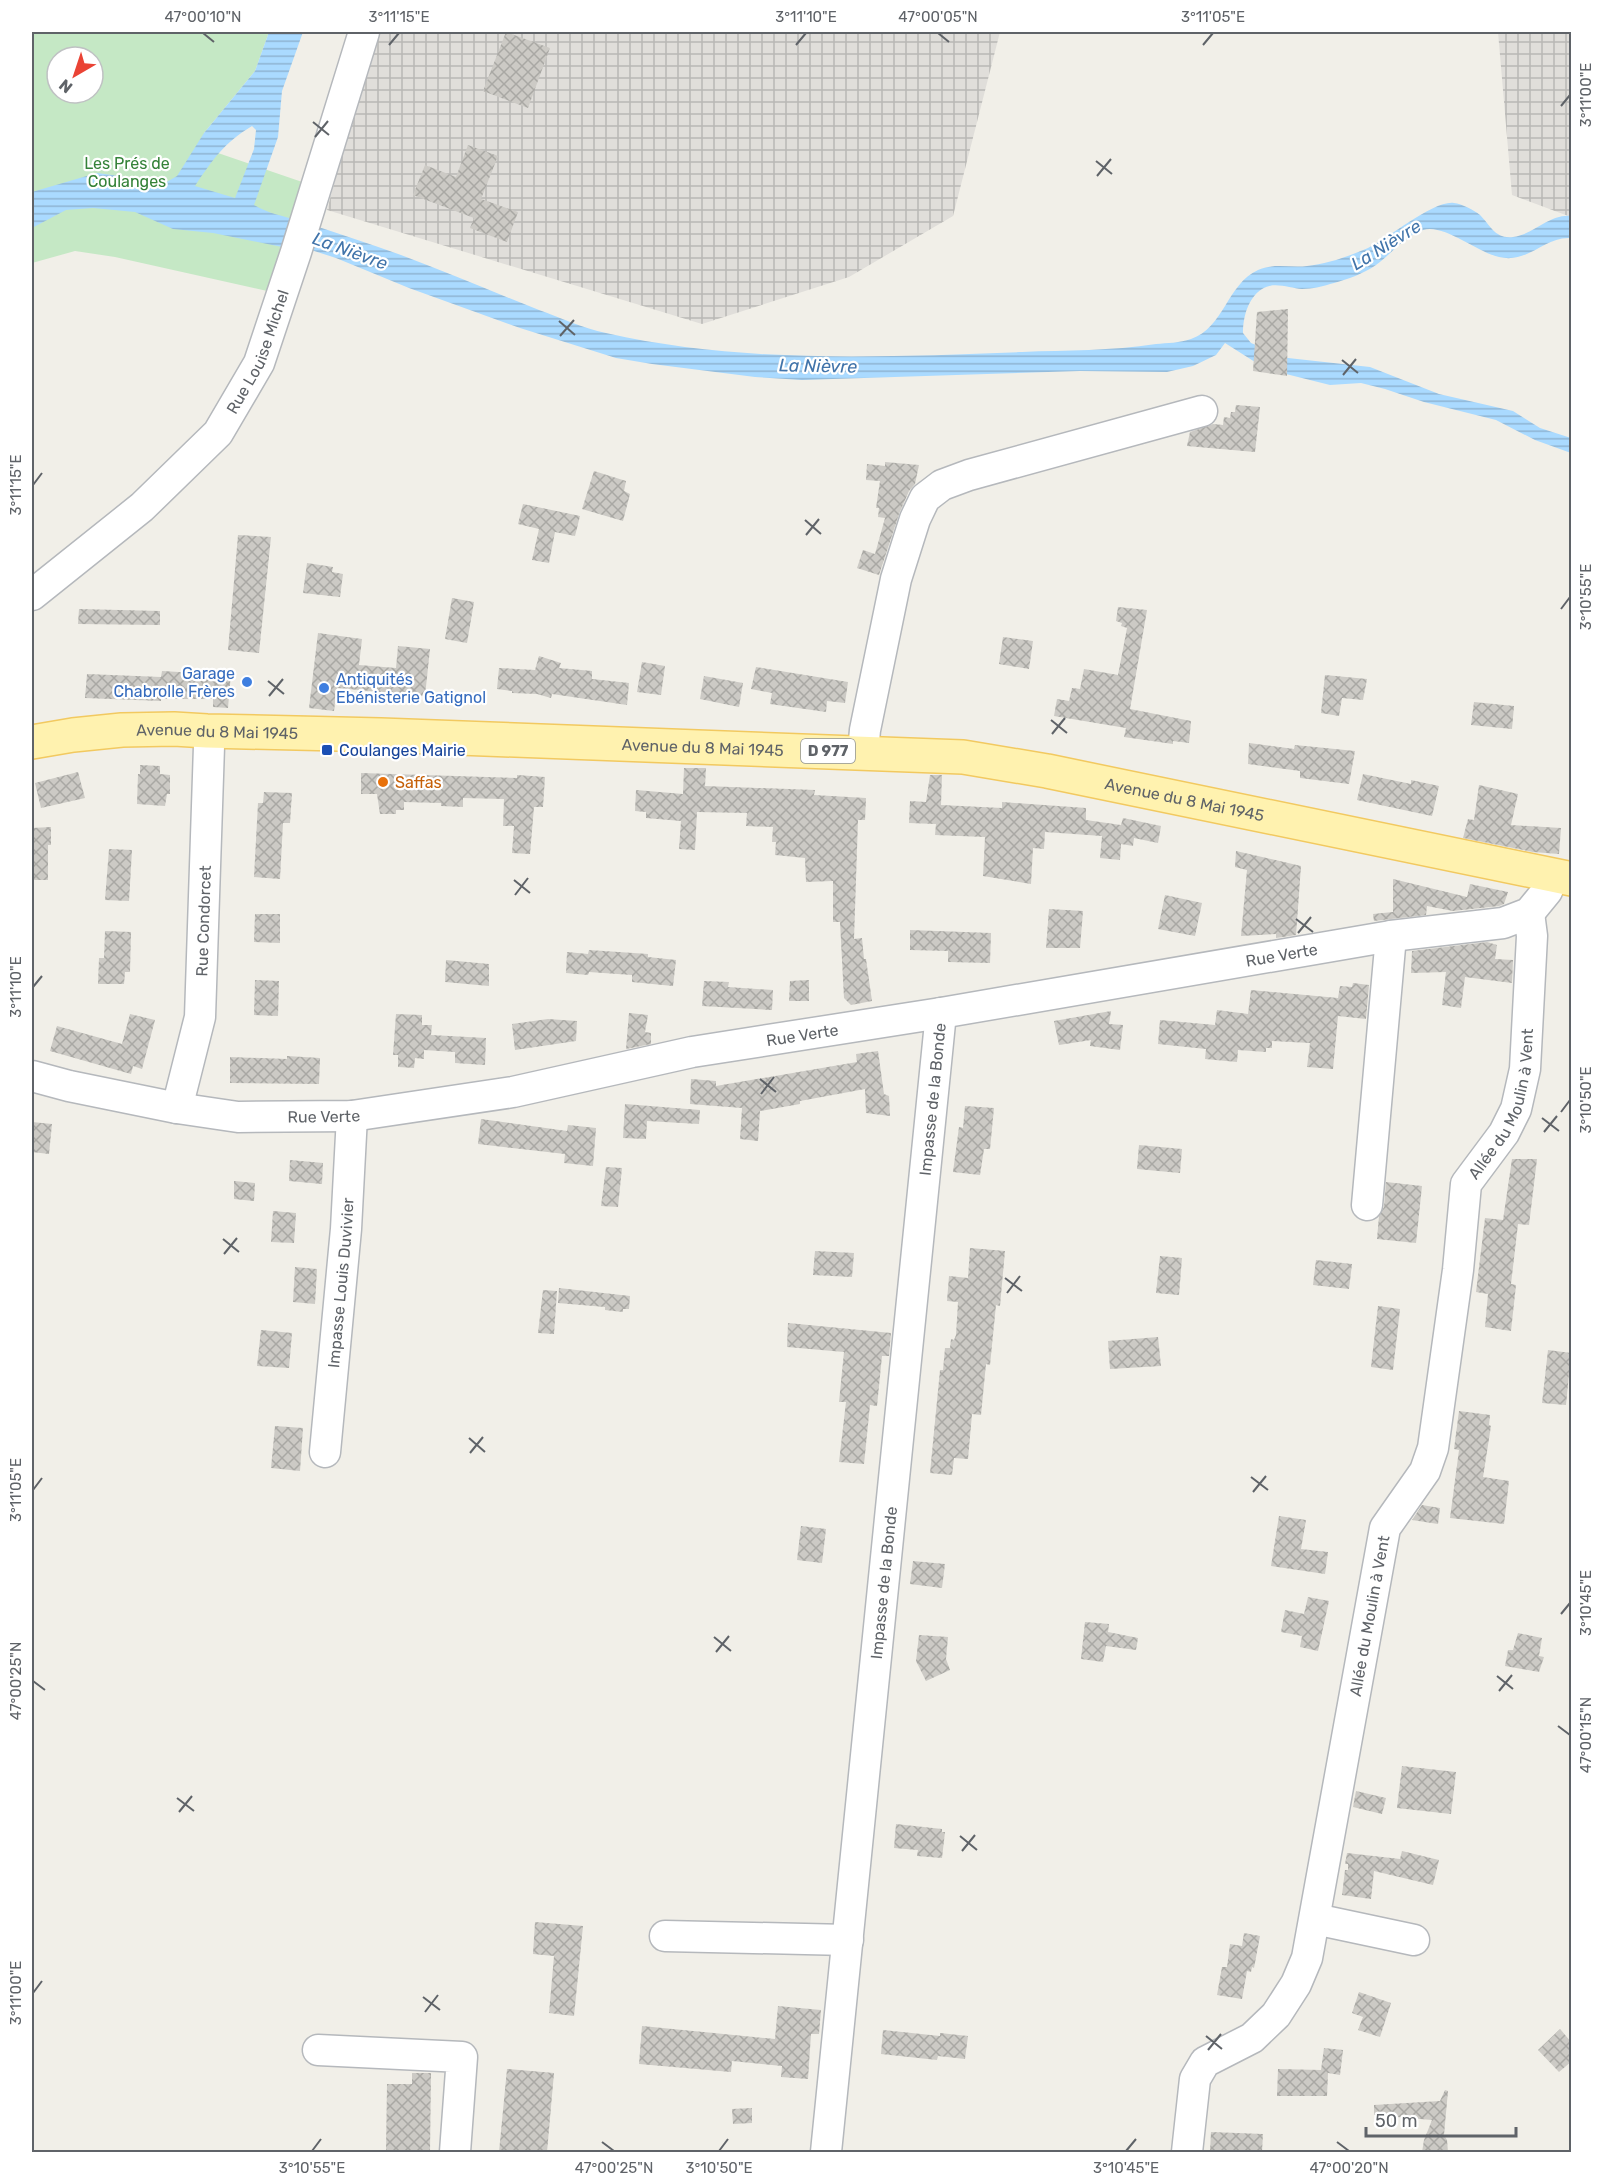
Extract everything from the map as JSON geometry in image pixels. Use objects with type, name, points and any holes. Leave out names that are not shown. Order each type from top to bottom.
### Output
[{"type":"main road","name":"Avenue du 8 Mai 1945","points":[[32,742],[122,730],[174,729],[963,757],[1047,771],[1562,878]]},
{"type":"main road","name":"Avenue du 8 Mai 1945","points":[[32,754],[73,735]]},
{"type":"street","name":"Rue Louise Michel","points":[[32,595],[142,507],[218,434],[259,363],[364,32]]},
{"type":"street","points":[[863,752],[896,579],[915,519],[925,498],[942,486],[969,475],[1202,411]]},
{"type":"street","name":"Rue Condorcet","points":[[177,1107],[200,1017],[209,746],[207,731]]},
{"type":"street","points":[[1529,913],[1547,891],[1562,878]]},
{"type":"street","name":"Rue Verte","points":[[32,1076],[69,1086],[238,1117],[352,1116],[513,1092],[692,1052],[941,1013],[1391,936],[1503,923],[1529,913]]},
{"type":"street","name":"Allée du Moulin à Vent","points":[[1187,2152],[1195,2079],[1205,2062],[1252,2038],[1276,2015],[1296,1984],[1308,1958],[1385,1528],[1425,1471],[1433,1448],[1458,1270],[1466,1184],[1504,1133],[1516,1109],[1525,1069],[1532,936],[1529,913]]},
{"type":"street","points":[[1367,1205],[1391,936]]},
{"type":"street","name":"Impasse de la Bonde","points":[[826,2152],[941,1013]]},
{"type":"street","name":"Impasse Louis Duvivier","points":[[325,1452],[346,1229],[352,1116]]},
{"type":"street","points":[[1315,1919],[1414,1940]]},
{"type":"street","points":[[665,1936],[848,1940]]},
{"type":"street","points":[[318,2050],[462,2057],[455,2152]]},
{"type":"shaded area","points":[[375,32],[1000,32],[953,216],[849,277],[702,324],[327,210]]},
{"type":"shaded area","points":[[1498,32],[1571,32],[1571,217],[1512,195]]},
{"type":"green space","name":"Les Prés de Coulanges","points":[[32,32],[269,32],[255,71],[204,133],[218,153],[308,184],[276,293],[115,257],[75,251],[32,263]]},
{"type":"water","name":"La Nièvre","points":[[269,32],[303,32],[282,91],[278,137],[254,205],[271,213],[401,255],[589,328],[657,343],[709,350],[813,356],[917,356],[1089,350],[1178,342],[1191,339],[1211,326],[1239,285],[1258,270],[1269,267],[1315,265],[1346,257],[1377,243],[1435,207],[1454,203],[1464,206],[1480,215],[1498,234],[1507,237],[1521,235],[1556,218],[1571,216],[1571,238],[1553,241],[1528,254],[1510,258],[1490,254],[1450,234],[1431,229],[1423,230],[1404,241],[1376,265],[1350,278],[1302,289],[1271,285],[1262,289],[1253,297],[1247,308],[1243,333],[1251,343],[1288,358],[1370,367],[1439,394],[1513,411],[1540,428],[1571,438],[1571,453],[1535,440],[1496,420],[1424,402],[1385,389],[1361,383],[1330,385],[1266,369],[1225,343],[1216,355],[1193,366],[1167,372],[1080,371],[802,380],[755,377],[616,358],[520,328],[308,249],[287,248],[213,233],[173,229],[135,212],[93,208],[66,210],[32,228],[32,192],[97,173],[127,177],[160,186],[177,176],[204,133],[255,71]],"holes":[[[252,126],[256,130],[254,149],[235,198],[195,186],[226,145]]]},
{"type":"building","points":[[506,32],[550,48],[528,108],[483,91]]},
{"type":"building","points":[[468,145],[498,156],[481,199],[518,212],[507,242],[470,228],[474,218],[413,195],[425,165],[456,177]]},
{"type":"building","points":[[1288,309],[1287,376],[1253,371],[1257,312]]},
{"type":"building","points":[[1236,405],[1260,407],[1255,452],[1187,446],[1190,432],[1213,424],[1223,425],[1224,417],[1230,418],[1231,412],[1235,412]]},
{"type":"building","points":[[885,462],[919,465],[915,484],[909,491],[899,514],[879,575],[857,568],[863,550],[875,554],[885,518],[878,517],[879,508],[876,508],[880,481],[866,480],[867,464],[885,466]]},
{"type":"building","points":[[594,471],[626,481],[624,491],[630,494],[623,521],[582,509]]},
{"type":"building","points":[[523,504],[580,516],[575,536],[555,532],[549,563],[532,560],[539,529],[518,524]]},
{"type":"building","points":[[238,535],[271,537],[259,653],[228,650]]},
{"type":"building","points":[[307,563],[333,567],[332,572],[343,574],[340,597],[303,593]]},
{"type":"building","points":[[452,598],[474,602],[467,643],[445,639]]},
{"type":"building","points":[[1118,607],[1147,610],[1130,709],[1191,721],[1189,743],[1173,741],[1173,744],[1124,737],[1126,728],[1054,716],[1057,699],[1069,701],[1072,688],[1080,689],[1084,669],[1118,675],[1127,628],[1116,621]]},
{"type":"building","points":[[79,609],[160,611],[160,625],[78,624]]},
{"type":"building","points":[[318,633],[362,639],[359,665],[396,668],[398,646],[430,649],[425,696],[337,688],[334,711],[309,708]]},
{"type":"building","points":[[1003,637],[1033,641],[1029,669],[999,664]]},
{"type":"building","points":[[539,656],[561,663],[559,668],[592,671],[592,679],[629,683],[627,705],[552,694],[551,698],[497,689],[499,668],[535,670]]},
{"type":"building","points":[[642,662],[665,666],[661,695],[637,692]]},
{"type":"building","points":[[756,667],[848,682],[845,703],[827,701],[826,712],[770,704],[772,693],[751,689]]},
{"type":"building","points":[[162,671],[231,673],[228,708],[213,707],[213,699],[161,699],[161,701],[85,698],[87,674],[161,677]]},
{"type":"building","points":[[1325,675],[1367,679],[1363,700],[1342,698],[1339,716],[1321,713]]},
{"type":"building","points":[[704,676],[743,683],[739,707],[700,699]]},
{"type":"building","points":[[1474,702],[1514,706],[1512,729],[1471,725]]},
{"type":"building","points":[[1249,743],[1294,749],[1295,745],[1355,751],[1349,784],[1300,778],[1300,771],[1248,764]]},
{"type":"building","points":[[140,765],[160,766],[160,774],[170,775],[170,794],[167,794],[165,806],[137,804]]},
{"type":"building","points":[[684,768],[706,768],[705,786],[815,790],[814,795],[866,798],[865,820],[858,820],[854,939],[862,938],[872,1001],[851,1005],[844,998],[840,922],[833,922],[833,881],[806,882],[805,858],[775,855],[776,842],[772,842],[773,827],[746,826],[747,813],[697,812],[695,850],[679,849],[681,821],[646,818],[646,812],[635,811],[636,790],[683,794]]},
{"type":"building","points":[[78,772],[85,798],[41,808],[35,783]]},
{"type":"building","points":[[361,773],[545,777],[543,807],[534,807],[530,854],[512,853],[514,826],[503,826],[504,799],[463,798],[463,807],[441,806],[441,803],[404,802],[404,810],[396,810],[396,814],[380,814],[377,794],[361,794]]},
{"type":"building","points":[[1363,774],[1411,784],[1411,780],[1439,786],[1432,816],[1357,800]]},
{"type":"building","points":[[930,775],[942,775],[941,805],[1002,808],[1002,802],[1086,808],[1086,820],[1121,825],[1123,818],[1161,826],[1158,843],[1134,838],[1133,846],[1121,844],[1120,860],[1100,858],[1102,836],[1045,832],[1044,849],[1033,848],[1031,884],[983,876],[985,837],[935,835],[936,824],[909,823],[910,801],[926,802]]},
{"type":"building","points":[[1479,785],[1518,794],[1511,825],[1561,828],[1559,854],[1533,852],[1463,838],[1468,819],[1474,820]]},
{"type":"building","points":[[264,792],[292,793],[290,823],[283,823],[280,879],[254,877],[258,803],[263,803]]},
{"type":"building","points":[[51,827],[51,845],[48,845],[48,880],[32,880],[32,828]]},
{"type":"building","points":[[109,849],[132,850],[129,901],[105,900]]},
{"type":"building","points":[[1236,851],[1301,866],[1296,935],[1276,938],[1276,934],[1241,936],[1247,870],[1235,867]]},
{"type":"building","points":[[1393,879],[1467,897],[1470,884],[1508,892],[1504,904],[1499,906],[1453,911],[1427,906],[1426,915],[1374,921],[1373,914],[1393,912]]},
{"type":"building","points":[[1165,895],[1202,903],[1195,936],[1158,929]]},
{"type":"building","points":[[1049,909],[1083,911],[1080,948],[1046,948]]},
{"type":"building","points":[[255,914],[280,914],[280,943],[254,942]]},
{"type":"building","points":[[910,930],[991,933],[990,963],[948,962],[948,951],[910,950]]},
{"type":"building","points":[[105,931],[131,932],[130,972],[125,972],[124,984],[98,984],[99,958],[104,958]]},
{"type":"building","points":[[1487,942],[1497,945],[1495,959],[1513,960],[1512,983],[1465,977],[1461,1008],[1442,1005],[1446,972],[1411,973],[1412,951]]},
{"type":"building","points":[[589,950],[648,954],[648,957],[676,960],[673,986],[632,982],[632,975],[566,973],[567,952],[588,954]]},
{"type":"building","points":[[446,960],[489,964],[489,986],[445,982]]},
{"type":"building","points":[[255,980],[279,981],[278,1016],[254,1015]]},
{"type":"building","points":[[809,980],[809,1001],[789,1001],[790,981]]},
{"type":"building","points":[[704,981],[729,982],[728,987],[773,990],[772,1010],[702,1006]]},
{"type":"building","points":[[1353,983],[1369,985],[1366,1019],[1338,1016],[1333,1069],[1307,1067],[1310,1043],[1272,1041],[1272,1048],[1266,1048],[1266,1052],[1238,1050],[1237,1062],[1205,1059],[1206,1049],[1158,1044],[1160,1020],[1215,1025],[1217,1010],[1248,1014],[1251,990],[1338,998],[1340,986],[1352,987]]},
{"type":"building","points":[[1111,1011],[1109,1024],[1123,1025],[1120,1050],[1090,1046],[1091,1040],[1059,1045],[1054,1021]]},
{"type":"building","points":[[629,1013],[648,1015],[645,1032],[651,1033],[651,1044],[626,1049]]},
{"type":"building","points":[[130,1014],[155,1020],[142,1069],[133,1066],[131,1074],[50,1051],[57,1026],[122,1044]]},
{"type":"building","points":[[396,1014],[422,1015],[422,1025],[432,1025],[431,1035],[486,1038],[485,1065],[455,1063],[455,1052],[424,1050],[424,1059],[415,1058],[414,1068],[398,1067],[398,1055],[393,1055]]},
{"type":"building","points":[[548,1019],[577,1021],[576,1041],[515,1050],[512,1024]]},
{"type":"building","points":[[878,1051],[884,1094],[889,1096],[890,1116],[866,1113],[865,1089],[800,1101],[800,1104],[760,1111],[758,1141],[740,1139],[742,1108],[690,1104],[691,1079],[716,1081],[716,1086],[857,1062],[856,1054]]},
{"type":"building","points":[[287,1056],[320,1058],[319,1084],[230,1083],[230,1057],[287,1059]]},
{"type":"building","points":[[625,1104],[700,1110],[699,1124],[647,1121],[646,1139],[623,1138]]},
{"type":"building","points":[[965,1106],[994,1108],[990,1149],[984,1149],[980,1175],[953,1172],[959,1127],[963,1128]]},
{"type":"building","points":[[481,1119],[567,1131],[568,1125],[596,1128],[593,1166],[564,1163],[565,1154],[478,1144]]},
{"type":"building","points":[[32,1122],[52,1124],[49,1154],[32,1152]]},
{"type":"building","points":[[1139,1145],[1182,1149],[1180,1173],[1137,1169]]},
{"type":"building","points":[[1512,1159],[1537,1159],[1529,1225],[1518,1224],[1511,1284],[1516,1285],[1511,1331],[1485,1327],[1488,1294],[1476,1292],[1485,1218],[1503,1220]]},
{"type":"building","points":[[290,1160],[323,1163],[322,1184],[289,1181]]},
{"type":"building","points":[[606,1167],[622,1168],[618,1207],[601,1206]]},
{"type":"building","points":[[234,1181],[255,1183],[254,1201],[234,1199]]},
{"type":"building","points":[[1386,1182],[1422,1186],[1416,1243],[1377,1239],[1379,1216],[1384,1207]]},
{"type":"building","points":[[273,1211],[296,1213],[294,1243],[271,1242]]},
{"type":"building","points":[[970,1248],[1005,1251],[1000,1306],[996,1305],[990,1365],[986,1364],[981,1415],[972,1414],[968,1459],[954,1458],[952,1475],[930,1473],[940,1370],[943,1370],[945,1348],[950,1348],[951,1339],[954,1340],[956,1335],[958,1302],[947,1301],[949,1276],[968,1278]]},
{"type":"building","points":[[815,1251],[854,1253],[852,1277],[813,1275]]},
{"type":"building","points":[[1160,1256],[1182,1258],[1179,1295],[1156,1293]]},
{"type":"building","points":[[1316,1260],[1352,1264],[1349,1289],[1313,1285]]},
{"type":"building","points":[[295,1267],[317,1269],[315,1304],[293,1302]]},
{"type":"building","points":[[559,1288],[630,1296],[629,1309],[623,1309],[623,1312],[605,1310],[605,1307],[558,1303]]},
{"type":"building","points":[[543,1290],[557,1291],[554,1334],[538,1333]]},
{"type":"building","points":[[1378,1306],[1400,1309],[1393,1370],[1371,1367]]},
{"type":"building","points":[[788,1323],[891,1333],[889,1356],[882,1356],[877,1406],[870,1405],[864,1464],[839,1462],[846,1402],[839,1402],[844,1352],[787,1347]]},
{"type":"building","points":[[261,1330],[292,1333],[289,1368],[257,1366]]},
{"type":"building","points":[[1158,1337],[1161,1366],[1110,1369],[1108,1341]]},
{"type":"building","points":[[1548,1350],[1571,1353],[1566,1405],[1542,1403]]},
{"type":"building","points":[[1459,1411],[1490,1415],[1489,1425],[1491,1426],[1483,1477],[1509,1481],[1504,1524],[1450,1518],[1459,1450],[1454,1449]]},
{"type":"building","points":[[275,1426],[303,1428],[300,1471],[271,1468]]},
{"type":"building","points":[[1422,1505],[1440,1508],[1438,1524],[1412,1520]]},
{"type":"building","points":[[1279,1516],[1306,1520],[1301,1549],[1328,1552],[1325,1574],[1271,1566]]},
{"type":"building","points":[[801,1526],[826,1529],[822,1563],[797,1560]]},
{"type":"building","points":[[913,1561],[945,1564],[942,1588],[910,1584]]},
{"type":"building","points":[[1308,1597],[1329,1601],[1318,1651],[1300,1647],[1302,1636],[1281,1632],[1285,1610],[1304,1614]]},
{"type":"building","points":[[1085,1622],[1109,1624],[1108,1632],[1138,1638],[1136,1650],[1106,1646],[1103,1662],[1081,1659]]},
{"type":"building","points":[[1518,1633],[1542,1638],[1539,1656],[1544,1657],[1539,1672],[1505,1666],[1508,1650],[1513,1650]]},
{"type":"building","points":[[919,1635],[948,1637],[946,1659],[950,1670],[926,1681],[916,1661]]},
{"type":"building","points":[[1402,1766],[1456,1772],[1451,1814],[1397,1808]]},
{"type":"building","points":[[1356,1791],[1386,1798],[1382,1814],[1353,1807]]},
{"type":"building","points":[[896,1824],[942,1829],[942,1832],[945,1832],[942,1858],[917,1856],[918,1850],[894,1848]]},
{"type":"building","points":[[1402,1851],[1439,1860],[1433,1885],[1374,1871],[1371,1899],[1342,1895],[1345,1870],[1348,1870],[1348,1864],[1345,1864],[1347,1853],[1400,1859]]},
{"type":"building","points":[[535,1922],[583,1926],[574,2016],[549,2013],[554,1956],[533,1954]]},
{"type":"building","points":[[1244,1933],[1260,1936],[1254,1968],[1252,1967],[1251,1972],[1247,1971],[1242,1999],[1217,1995],[1222,1967],[1227,1967],[1230,1944],[1242,1946]]},
{"type":"building","points":[[1359,1992],[1391,2003],[1380,2037],[1358,2030],[1363,2017],[1352,2013]]},
{"type":"building","points":[[778,2006],[821,2010],[819,2034],[811,2034],[808,2079],[781,2077],[782,2066],[732,2061],[731,2072],[639,2064],[642,2026],[775,2039]]},
{"type":"building","points":[[1560,2029],[1572,2043],[1572,2061],[1559,2072],[1538,2050]]},
{"type":"building","points":[[883,2030],[940,2036],[940,2033],[968,2036],[965,2059],[938,2056],[937,2060],[881,2054]]},
{"type":"building","points":[[1324,2048],[1343,2050],[1340,2075],[1328,2073],[1327,2096],[1277,2096],[1278,2069],[1321,2070]]},
{"type":"building","points":[[507,2069],[554,2073],[547,2152],[499,2152]]},
{"type":"building","points":[[412,2073],[431,2073],[430,2152],[386,2152],[387,2084],[412,2084]]},
{"type":"building","points":[[1445,2090],[1448,2091],[1444,2135],[1448,2152],[1422,2152],[1432,2120],[1374,2115],[1374,2105],[1440,2101]]},
{"type":"building","points":[[752,2108],[752,2123],[733,2124],[732,2109]]},
{"type":"building","points":[[1211,2132],[1263,2134],[1262,2152],[1210,2152]]},
{"type":"place","name":"Garage Chabrolle Frères","points":[[247,682]]},
{"type":"place","name":"Antiquités Ebénisterie Gatignol","points":[[324,688]]},
{"type":"place","name":"Coulanges Mairie","points":[[327,750]]},
{"type":"place","name":"Saffas","points":[[383,782]]}]
